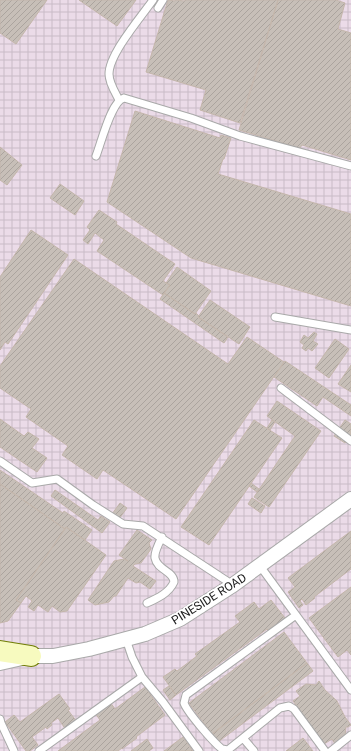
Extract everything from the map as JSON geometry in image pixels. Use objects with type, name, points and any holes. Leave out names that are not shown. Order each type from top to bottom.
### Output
[{"type":"main road","points":[[0,651],[31,656]]},
{"type":"street","name":"PINESIDE ROAD","points":[[0,663],[31,656],[53,656],[89,649],[160,628],[180,619],[233,585],[351,499]]},
{"type":"lane","points":[[119,100],[112,86],[109,74],[111,64],[122,43],[153,0]]},
{"type":"lane","points":[[158,8],[163,0]]},
{"type":"lane","points":[[96,156],[113,108],[119,100],[124,98],[191,118],[240,136],[351,166]]},
{"type":"lane","points":[[276,317],[351,330]]},
{"type":"lane","points":[[281,388],[351,441]]},
{"type":"lane","points":[[0,461],[32,483],[57,479],[123,524],[143,526],[162,537],[233,585]]},
{"type":"lane","points":[[147,603],[165,594],[174,582],[173,576],[160,567],[155,558],[155,552],[162,537]]},
{"type":"lane","points":[[260,566],[351,690]]},
{"type":"lane","points":[[296,614],[192,691],[185,698],[185,705],[211,738],[222,749],[228,750],[280,708],[288,706],[294,709],[325,751]]},
{"type":"lane","points":[[126,639],[132,657],[142,677],[163,702],[199,751]]},
{"type":"lane","points":[[39,751],[142,677]]},
{"type":"lane","points":[[0,718],[14,751]]},
{"type":"lane","points":[[331,751],[351,735]]},
{"type":"lane","points":[[243,738],[254,751]]},
{"type":"shaded area","points":[[0,0],[351,0],[351,751],[0,751]]},
{"type":"building","points":[[0,0],[47,0],[16,44],[0,33]]},
{"type":"building","points":[[79,0],[136,0],[117,26]]},
{"type":"building","points":[[168,0],[278,0],[240,123],[200,110],[206,90],[146,72]]},
{"type":"building","points":[[278,0],[336,0],[345,3],[338,29],[351,33],[351,160],[302,145],[300,148],[239,130]]},
{"type":"building","points":[[135,111],[220,138],[221,135],[231,138],[218,174],[351,214],[351,306],[191,258],[107,202]]},
{"type":"building","points":[[0,147],[22,165],[7,185],[0,180]]},
{"type":"building","points":[[60,184],[84,201],[75,215],[50,198]]},
{"type":"building","points":[[99,210],[117,222],[116,224],[175,264],[163,281],[170,285],[163,295],[97,251],[104,240],[95,233],[88,244],[83,240],[90,230],[87,227]]},
{"type":"building","points":[[31,230],[68,255],[8,344],[5,342],[0,350],[0,277]]},
{"type":"building","points":[[74,259],[228,364],[247,337],[284,362],[176,519],[103,470],[97,479],[62,455],[68,446],[26,417],[31,409],[0,388],[0,366]]},
{"type":"building","points":[[177,267],[211,291],[195,314],[164,293],[170,285],[166,283]]},
{"type":"building","points":[[164,293],[195,314],[196,313],[199,316],[198,317],[228,337],[224,343],[160,299]]},
{"type":"building","points":[[210,300],[250,327],[239,344],[198,317]]},
{"type":"building","points":[[314,332],[317,334],[313,341],[318,344],[312,351],[308,348],[306,351],[302,348],[304,345],[300,342],[304,335],[308,338]]},
{"type":"building","points":[[335,339],[349,349],[329,378],[315,368]]},
{"type":"building","points":[[285,361],[351,405],[351,416],[323,397],[317,406],[274,377]]},
{"type":"building","points":[[351,365],[351,392],[338,384]]},
{"type":"building","points":[[277,401],[321,431],[269,507],[254,497],[295,436],[267,416]]},
{"type":"building","points":[[0,419],[24,436],[28,432],[39,439],[32,448],[47,458],[37,472],[0,447]]},
{"type":"building","points":[[254,420],[282,438],[209,545],[181,527]]},
{"type":"building","points":[[272,420],[275,422],[270,430],[267,428]]},
{"type":"building","points":[[345,420],[351,424],[351,435],[345,443],[334,436]]},
{"type":"building","points":[[0,470],[63,513],[64,511],[92,530],[85,540],[66,527],[65,529],[0,484]]},
{"type":"building","points":[[251,483],[259,489],[257,492],[249,486]]},
{"type":"building","points":[[0,484],[65,529],[16,600],[21,603],[8,621],[0,623]]},
{"type":"building","points":[[55,490],[98,520],[101,516],[110,522],[102,533],[51,496]]},
{"type":"building","points":[[252,498],[265,506],[261,513],[248,504]]},
{"type":"building","points":[[120,503],[127,508],[119,519],[112,514]]},
{"type":"building","points":[[66,527],[106,555],[67,611],[60,612],[52,606],[48,612],[38,605],[34,611],[28,607],[32,601],[26,596],[21,603],[16,600]]},
{"type":"building","points":[[137,530],[152,540],[149,543],[151,549],[141,563],[133,566],[156,581],[150,589],[140,582],[136,583],[128,578],[116,596],[114,596],[109,602],[95,605],[88,600],[114,561],[124,559],[128,561],[119,555]]},
{"type":"building","points":[[351,531],[351,569],[314,597],[315,598],[306,605],[302,599],[300,601],[303,605],[299,608],[288,592],[295,587],[288,578]]},
{"type":"building","points":[[351,587],[351,655],[347,650],[338,657],[309,618]]},
{"type":"building","points":[[271,600],[285,618],[268,630],[267,629],[176,695],[163,677],[175,669],[177,671],[197,656],[195,654],[240,622],[235,616],[254,602],[259,609]]},
{"type":"building","points":[[284,632],[307,663],[212,734],[189,703]]},
{"type":"building","points":[[307,663],[313,671],[218,742],[212,734]]},
{"type":"building","points":[[319,681],[325,690],[337,701],[351,725],[346,727],[345,737],[335,744],[332,739],[324,744],[293,701],[300,696],[296,691],[306,684],[316,685]]},
{"type":"building","points":[[169,686],[176,695],[170,700],[163,690]]},
{"type":"building","points":[[145,687],[165,715],[136,737],[137,738],[118,751],[58,751],[100,720],[95,713],[110,702],[115,709]]},
{"type":"building","points":[[59,694],[77,722],[66,730],[58,718],[51,723],[52,725],[47,729],[46,727],[32,737],[38,745],[30,751],[26,751],[5,722],[14,715],[20,722]]},
{"type":"building","points":[[183,737],[193,751],[164,751]]},
{"type":"building","points":[[303,738],[313,751],[286,751]]},
{"type":"building","points":[[147,739],[153,748],[149,751],[131,751]]}]
